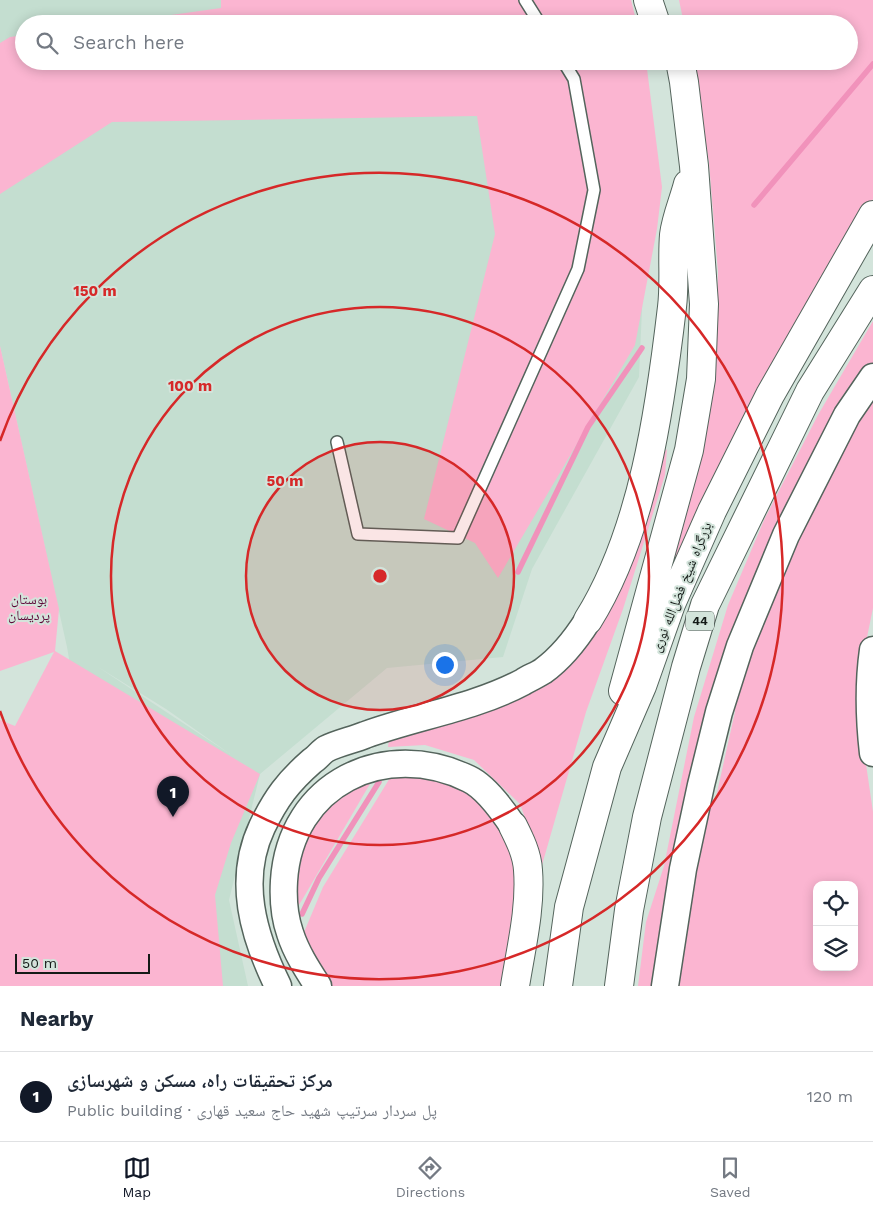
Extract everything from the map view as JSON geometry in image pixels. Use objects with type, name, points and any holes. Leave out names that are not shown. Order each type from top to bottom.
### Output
[{"type":"highway","points":[[648,0],[653,15]]},
{"type":"highway","points":[[668,0],[670,15]]},
{"type":"highway","points":[[607,767],[626,681],[689,450],[701,379],[704,304],[694,166],[679,70]]},
{"type":"highway","points":[[588,620],[600,601],[620,556],[639,497],[655,425],[672,305],[674,233],[694,166]]},
{"type":"highway","name":"بزرگراه شیخ فضل‌الله نوری","points":[[558,986],[569,907],[607,767],[642,686],[671,604],[712,511],[770,395],[873,215]]},
{"type":"highway","name":"بزرگراه شیخ فضل‌الله نوری","points":[[619,986],[629,910],[647,817],[686,667],[705,605],[810,392],[873,290]]},
{"type":"highway","points":[[513,826],[523,845],[528,869],[528,900],[515,986]]},
{"type":"street","points":[[665,986],[683,869],[700,785],[719,712],[740,646],[798,510],[847,415],[873,377]]},
{"type":"street","points":[[278,986],[264,956],[252,915],[249,878],[251,860],[259,835],[273,804],[293,777],[327,749],[399,723],[454,708],[505,691],[542,671],[575,640],[588,620]]},
{"type":"street","points":[[873,650],[869,683],[873,753]]},
{"type":"street","points":[[318,986],[302,962],[290,933],[283,898],[285,866],[293,835],[311,806],[335,784],[365,770],[388,765],[427,764],[471,780],[498,804],[513,826]]},
{"type":"lane","points":[[525,0],[534,15]]},
{"type":"lane","points":[[337,442],[358,534],[458,538],[578,270],[594,190],[574,79],[568,70]]},
{"type":"shaded area","points":[[0,0],[586,0],[593,15],[15,15],[15,70],[614,70],[643,286],[639,377],[532,569],[503,657],[387,668],[260,774],[229,900],[248,986],[0,986],[103,860],[67,647],[0,346]],"holes":[[[98,667],[166,709],[230,754]]]},
{"type":"green space","points":[[221,0],[631,0],[635,15],[171,15],[221,8]]},
{"type":"green space","points":[[679,0],[873,0],[873,199],[815,296],[637,673],[699,465],[708,409],[716,323],[718,272],[709,163],[694,70],[858,70],[858,15],[682,15]]},
{"type":"green space","points":[[15,36],[15,70],[647,70],[662,187],[657,229],[635,345],[498,578],[475,543],[424,519],[495,234],[477,116],[112,122],[0,194],[0,43]]},
{"type":"green space","points":[[873,321],[873,367],[755,584],[656,986],[638,986],[646,922],[664,866],[694,717],[728,605],[765,518],[818,415]]},
{"type":"green space","name":"بوستان پردیسان","points":[[0,346],[59,609],[55,651],[260,774],[231,843],[215,895],[223,986],[0,986],[0,720],[15,726],[54,652],[0,671]]},
{"type":"green space","points":[[873,388],[873,608],[865,647],[861,730],[873,812],[873,986],[672,986],[701,811],[716,797],[735,712],[730,701],[763,605]]},
{"type":"green space","points":[[667,449],[665,475],[623,609],[586,712],[542,865],[520,804],[474,760],[425,745],[388,747],[389,740],[526,696],[580,654],[623,583],[664,452]]},
{"type":"green space","points":[[393,773],[436,776],[477,797],[503,829],[519,876],[505,986],[329,986],[302,937],[323,887]]},
{"type":"green space","points":[[374,777],[295,911],[294,866],[324,806]]},
{"type":"waterway","points":[[754,205],[873,64]]},
{"type":"waterway","points":[[518,572],[588,427],[642,348]]},
{"type":"waterway","points":[[302,914],[319,878],[379,782]]},
{"type":"place","name":"مرکز تحقیقات راه، مسکن و شهرسازی","points":[[173,817]]}]
